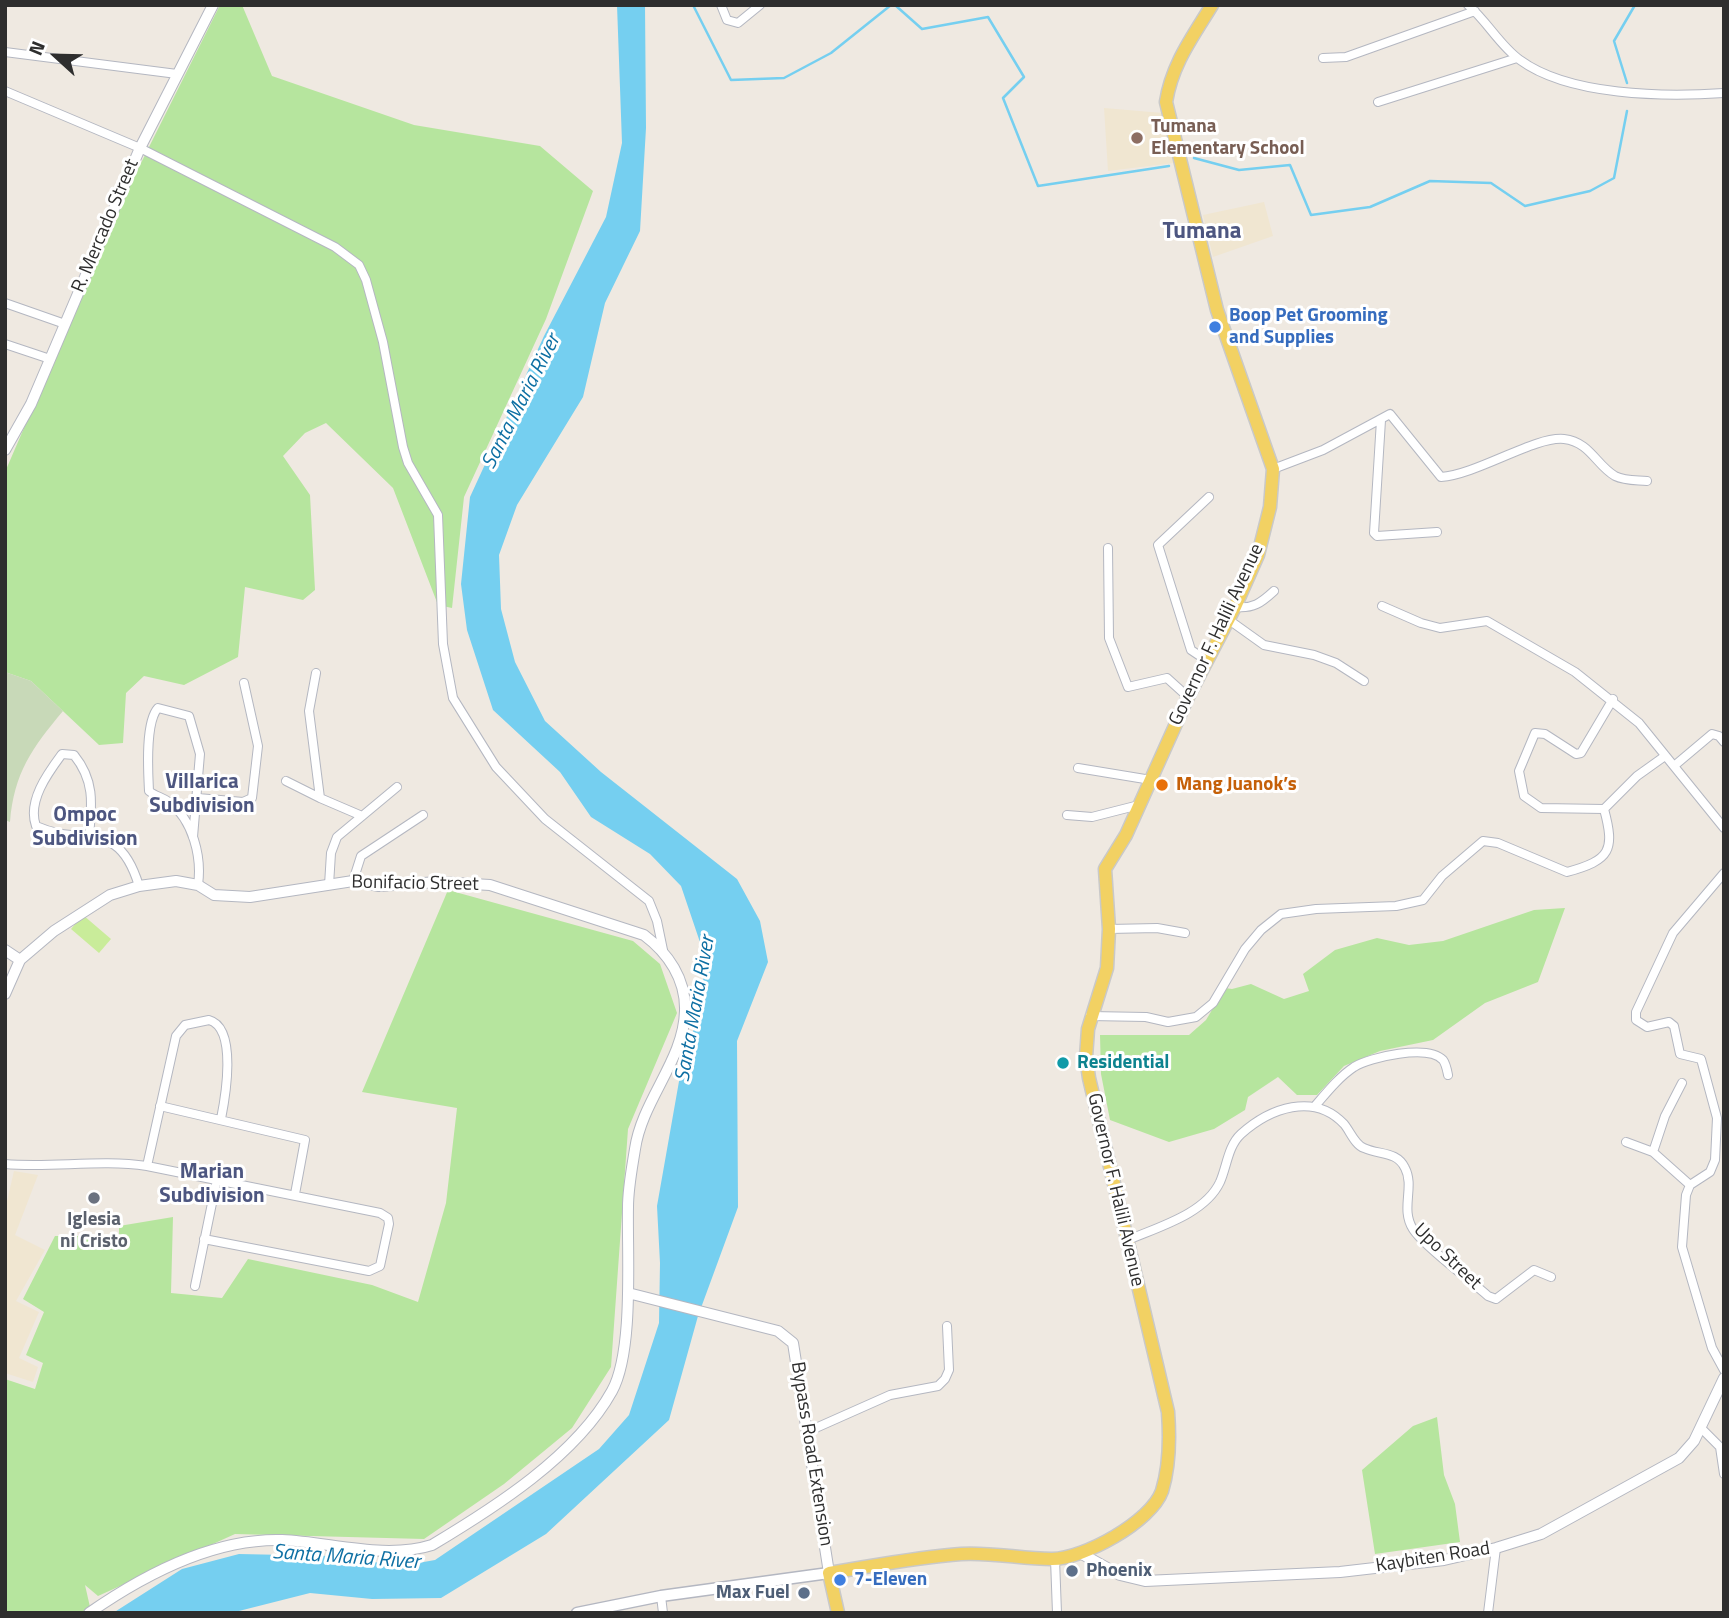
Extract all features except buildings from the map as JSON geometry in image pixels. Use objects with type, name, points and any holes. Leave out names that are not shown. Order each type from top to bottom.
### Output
[{"type":"main road","name":"Governor F. Halili Avenue","points":[[578,1613],[661,1596],[963,1554],[1055,1559],[1080,1553],[1124,1530],[1157,1501],[1169,1459],[1168,1412],[1089,1079],[1086,1042],[1090,1016],[1107,968],[1110,929],[1105,869],[1139,805],[1206,660],[1235,607],[1258,555],[1270,507],[1273,469],[1217,310],[1166,102],[1170,77],[1179,57],[1212,5]]},
{"type":"main road","name":"Bypass Road Extension","points":[[829,1573],[838,1613]]},
{"type":"street","name":"R. Mercado Street","points":[[5,450],[31,404],[140,148],[213,5]]},
{"type":"street","points":[[721,5],[727,20],[738,23],[760,5]]},
{"type":"street","points":[[1323,58],[1346,57],[1471,8],[1517,58],[1544,76],[1637,96],[1724,93]]},
{"type":"street","points":[[5,52],[177,74]]},
{"type":"street","points":[[1378,102],[1517,58]]},
{"type":"street","points":[[5,91],[140,148],[335,247],[359,265],[373,300],[405,455],[438,515],[443,643],[453,698],[496,767],[545,819],[649,901],[657,921],[663,950],[682,986],[684,1028],[648,1103],[637,1137],[628,1204],[628,1293],[621,1367],[614,1388],[588,1427],[504,1499],[432,1545],[420,1549],[391,1549],[284,1541],[243,1542],[203,1552],[154,1575],[89,1613]]},
{"type":"street","points":[[5,303],[65,324]]},
{"type":"street","points":[[5,344],[50,359]]},
{"type":"street","points":[[1273,469],[1323,450],[1385,417]]},
{"type":"street","points":[[1385,417],[1441,477],[1463,474],[1512,454],[1563,439],[1582,445],[1618,477],[1647,481]]},
{"type":"street","points":[[1385,417],[1374,533],[1377,536],[1437,532]]},
{"type":"street","points":[[1206,660],[1191,650],[1158,545],[1209,497]]},
{"type":"street","points":[[1108,548],[1110,638],[1128,687],[1167,678],[1188,697]]},
{"type":"street","points":[[1235,607],[1249,609],[1263,602],[1273,591]]},
{"type":"street","points":[[1382,606],[1421,624],[1440,628],[1487,621],[1575,672],[1613,699],[1639,723],[1724,828]]},
{"type":"street","points":[[1229,620],[1264,645],[1314,655],[1336,663],[1364,681]]},
{"type":"street","points":[[316,673],[309,711],[320,798]]},
{"type":"street","points":[[198,798],[243,802],[252,798],[258,746],[243,683]]},
{"type":"street","points":[[1613,699],[1581,753],[1576,754],[1545,734],[1535,733],[1519,771],[1524,796],[1541,808],[1604,809],[1637,776],[1665,756]]},
{"type":"street","points":[[193,837],[200,754],[189,716],[158,708],[154,711],[149,739],[149,791],[177,811],[193,837],[200,863],[198,885]]},
{"type":"street","points":[[1674,766],[1712,734],[1719,736],[1724,742]]},
{"type":"street","points":[[89,836],[93,792],[90,779],[74,755],[62,754],[42,783],[34,822],[41,828],[108,841],[131,861],[139,886]]},
{"type":"street","points":[[1078,768],[1151,780]]},
{"type":"street","points":[[286,781],[362,817]]},
{"type":"street","points":[[329,885],[334,843],[397,787]]},
{"type":"street","points":[[1067,815],[1092,817],[1139,805]]},
{"type":"street","points":[[1090,1016],[1146,1017],[1168,1021],[1196,1017],[1213,1003],[1245,949],[1261,930],[1281,914],[1316,909],[1396,906],[1423,900],[1442,876],[1483,841],[1498,843],[1562,871],[1574,870],[1602,856],[1610,848],[1612,838],[1604,809]]},
{"type":"street","points":[[353,881],[361,856],[423,815]]},
{"type":"street","points":[[1690,1185],[1705,1178],[1715,1160],[1717,1118],[1710,1084],[1702,1059],[1680,1054],[1674,1026],[1669,1022],[1647,1027],[1636,1020],[1636,1012],[1673,933],[1724,873]]},
{"type":"street","name":"Bonifacio Street","points":[[5,994],[20,960],[54,931],[110,895],[139,886],[176,881],[198,885],[214,894],[250,897],[353,881],[379,886],[438,882],[490,885],[644,935],[663,950]]},
{"type":"street","points":[[1110,929],[1157,928],[1185,933]]},
{"type":"street","points":[[5,950],[20,960]]},
{"type":"street","points":[[147,1166],[176,1036],[185,1026],[199,1022],[215,1022],[227,1056],[228,1079],[221,1119]]},
{"type":"street","points":[[1128,1240],[1202,1204],[1219,1186],[1232,1145],[1256,1123],[1296,1105],[1315,1106],[1355,1066],[1381,1057],[1409,1052],[1436,1055],[1445,1062],[1448,1075]]},
{"type":"street","points":[[1653,1152],[1665,1116],[1682,1083]]},
{"type":"street","points":[[160,1106],[305,1140],[295,1194]]},
{"type":"street","name":"Upo Street","points":[[1315,1106],[1339,1120],[1362,1148],[1395,1156],[1404,1164],[1409,1178],[1406,1203],[1413,1231],[1488,1296],[1496,1299],[1534,1270],[1551,1277]]},
{"type":"street","points":[[1626,1142],[1653,1152],[1690,1185]]},
{"type":"street","points":[[5,1164],[49,1166],[109,1161],[147,1166],[295,1194],[385,1215],[389,1224],[376,1270],[204,1238]]},
{"type":"street","points":[[195,1286],[217,1179]]},
{"type":"street","points":[[1690,1185],[1682,1219],[1682,1247],[1706,1331],[1724,1370]]},
{"type":"street","name":"Bypass Road Extension","points":[[628,1293],[778,1331],[793,1343],[809,1431],[829,1573]]},
{"type":"street","points":[[809,1431],[890,1395],[937,1386],[945,1379],[948,1370],[947,1326]]},
{"type":"street","name":"Kaybiten Road","points":[[1080,1553],[1120,1575],[1145,1581],[1340,1572],[1444,1560],[1496,1548],[1541,1534],[1679,1458],[1701,1428],[1724,1378]]},
{"type":"street","points":[[1701,1428],[1720,1447],[1724,1474]]},
{"type":"street","points":[[1488,1613],[1496,1548]]},
{"type":"street","points":[[1055,1559],[1058,1613]]},
{"type":"street","points":[[661,1596],[663,1613]]},
{"type":"shaded area","name":"Tumana Elementary School","points":[[1104,108],[1163,113],[1174,163],[1108,171]]},
{"type":"shaded area","name":"Tumana Elementary School","points":[[1264,202],[1273,236],[1213,257],[1203,215]]},
{"type":"shaded area","points":[[14,1171],[38,1175],[15,1235],[45,1250],[16,1301],[39,1312],[19,1358],[38,1367],[33,1382],[5,1373],[5,1210]]},
{"type":"green space","points":[[220,5],[242,5],[272,76],[414,125],[540,146],[593,191],[546,319],[464,497],[452,608],[438,605],[393,488],[326,423],[305,433],[283,456],[310,495],[315,590],[303,600],[245,587],[238,657],[184,685],[144,676],[126,693],[123,743],[99,745],[31,681],[5,672],[5,472],[122,201]]},
{"type":"green space","points":[[5,672],[31,681],[63,711],[26,762],[16,789],[10,822],[5,820]]},
{"type":"green space","points":[[448,890],[633,941],[660,964],[677,1013],[628,1129],[611,1367],[572,1428],[504,1484],[424,1539],[235,1534],[98,1596],[85,1585],[90,1607],[80,1613],[5,1613],[5,1379],[35,1389],[43,1363],[26,1355],[44,1312],[23,1299],[55,1236],[119,1236],[119,1226],[173,1217],[171,1293],[222,1298],[248,1259],[372,1285],[418,1302],[446,1203],[457,1108],[362,1092]]},
{"type":"green space","points":[[1565,908],[1538,982],[1485,1003],[1433,1040],[1380,1051],[1344,1066],[1317,1095],[1297,1095],[1278,1077],[1248,1097],[1245,1110],[1214,1129],[1169,1142],[1110,1120],[1101,1074],[1100,1035],[1189,1035],[1206,1020],[1225,988],[1251,984],[1284,999],[1309,991],[1303,974],[1335,950],[1377,938],[1409,945],[1443,941],[1534,910]]},
{"type":"green space","points":[[83,915],[111,939],[99,953],[71,929]]},
{"type":"green space","points":[[1437,1417],[1444,1475],[1455,1504],[1460,1542],[1375,1554],[1362,1470],[1413,1426]]},
{"type":"water","name":"Santa Maria River","points":[[617,5],[645,5],[646,128],[640,231],[605,303],[583,397],[517,505],[499,555],[501,609],[515,662],[545,721],[601,772],[737,879],[760,921],[768,962],[737,1041],[738,1207],[698,1316],[669,1420],[546,1534],[441,1598],[372,1599],[310,1593],[231,1613],[113,1613],[182,1569],[239,1554],[333,1556],[401,1566],[435,1560],[599,1449],[629,1415],[659,1323],[657,1206],[681,1070],[701,1006],[705,957],[681,886],[650,854],[591,817],[560,772],[493,710],[467,630],[461,584],[470,497],[544,336],[606,217],[622,143]]},
{"type":"waterway","points":[[693,5],[731,80],[784,78],[831,53],[891,5]]},
{"type":"waterway","points":[[895,5],[922,29],[988,17],[1024,77],[1003,98],[1038,186],[1169,166]]},
{"type":"waterway","points":[[1627,83],[1614,41],[1635,5]]},
{"type":"waterway","points":[[1194,158],[1239,170],[1290,165],[1311,215],[1370,207],[1430,181],[1491,183],[1525,206],[1590,191],[1614,178],[1627,111]]},
{"type":"place","name":"Tumana Elementary School","points":[[1137,138]]},
{"type":"place","name":"Boop Pet Grooming and Supplies","points":[[1215,327]]},
{"type":"place","name":"Mang Juanok’s","points":[[1162,785]]},
{"type":"place","name":"Residential","points":[[1063,1063]]},
{"type":"place","name":"Iglesia ni Cristo","points":[[94,1198]]},
{"type":"place","name":"Phoenix","points":[[1072,1571]]},
{"type":"place","name":"7-Eleven","points":[[840,1580]]},
{"type":"place","name":"Max Fuel","points":[[804,1593]]},
{"type":"district","name":"Tumana","points":[[1202,232]]},
{"type":"district","name":"Villarica Subdivision","points":[[202,795]]},
{"type":"district","name":"Ompoc Subdivision","points":[[85,828]]},
{"type":"district","name":"Marian Subdivision","points":[[212,1185]]}]
